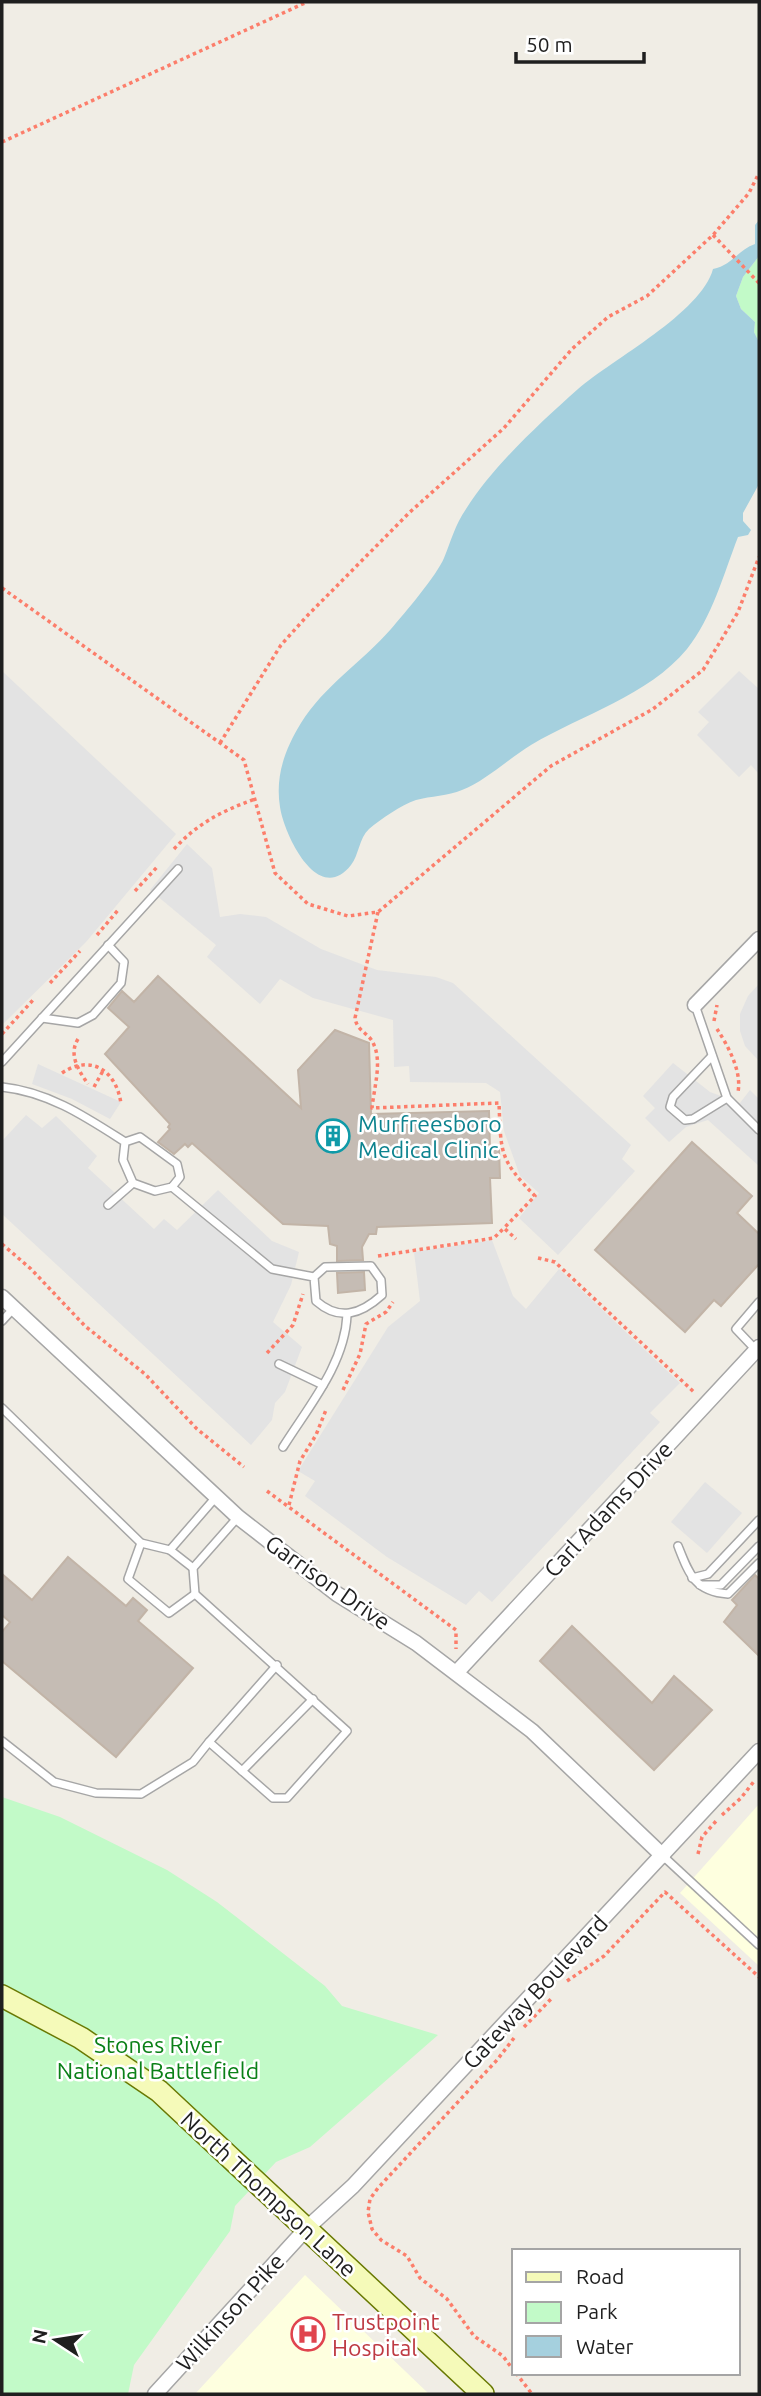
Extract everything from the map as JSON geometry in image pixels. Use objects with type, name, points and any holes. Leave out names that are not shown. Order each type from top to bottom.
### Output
[{"type":"main road","name":"North Thompson Lane","points":[[2,1996],[81,2038],[159,2091],[483,2394]]},
{"type":"street","points":[[695,1005],[759,939]]},
{"type":"street","name":"Garrison Drive","points":[[2,1297],[238,1517],[337,1594],[416,1643],[532,1731],[663,1856]]},
{"type":"street","name":"Carl Adams Drive","points":[[457,1672],[758,1348]]},
{"type":"street","name":"Gateway Boulevard","points":[[306,2229],[353,2186],[759,1751]]},
{"type":"street","name":"Wilkinson Pike","points":[[155,2394],[306,2229]]},
{"type":"lane","points":[[2,1062],[178,869]]},
{"type":"lane","points":[[42,1018],[78,1023],[93,1015],[121,983],[124,962],[108,945]]},
{"type":"lane","points":[[695,1005],[727,1098],[759,1130]]},
{"type":"lane","points":[[712,1056],[673,1097],[670,1107],[685,1120],[693,1119],[727,1098]]},
{"type":"lane","points":[[2,1087],[20,1089],[68,1105],[125,1142]]},
{"type":"lane","points":[[140,1137],[177,1164],[180,1177],[172,1187],[155,1191],[133,1183],[122,1160],[125,1142],[140,1137]]},
{"type":"lane","points":[[108,1205],[133,1183]]},
{"type":"lane","points":[[172,1187],[272,1269],[314,1277]]},
{"type":"lane","points":[[371,1266],[380,1280],[382,1296],[367,1308],[346,1315],[327,1311],[316,1301],[314,1277],[325,1267],[371,1266]]},
{"type":"lane","points":[[758,1348],[736,1329],[759,1302]]},
{"type":"lane","points":[[2,1321],[14,1308]]},
{"type":"lane","points":[[283,1447],[323,1385],[346,1331],[346,1315]]},
{"type":"lane","points":[[279,1364],[323,1385]]},
{"type":"lane","points":[[2,1408],[141,1543],[170,1550],[194,1568]]},
{"type":"lane","points":[[170,1550],[216,1496]]},
{"type":"lane","points":[[209,1742],[273,1798],[287,1798],[347,1731],[277,1665],[195,1594],[194,1568],[238,1517]]},
{"type":"lane","points":[[692,1578],[708,1574],[759,1520]]},
{"type":"lane","points":[[141,1543],[128,1579],[169,1613],[195,1594]]},
{"type":"lane","points":[[678,1546],[692,1578],[710,1593],[728,1594],[759,1563]]},
{"type":"lane","points":[[700,1584],[721,1586],[759,1546]]},
{"type":"lane","points":[[2,1741],[54,1782],[96,1793],[141,1794],[192,1762],[277,1665]]},
{"type":"lane","points":[[242,1771],[313,1699]]},
{"type":"lane","points":[[663,1856],[759,1945]]},
{"type":"path","points":[[2,142],[307,2]]},
{"type":"path","points":[[220,743],[281,645],[307,616],[410,512],[504,428],[572,349],[608,317],[647,296],[713,236],[749,193],[759,173]]},
{"type":"path","points":[[713,236],[758,281]]},
{"type":"path","points":[[758,281],[759,274]]},
{"type":"path","points":[[2,588],[244,760],[275,873],[308,904],[348,916],[377,912],[551,766],[653,709],[702,670],[738,612],[759,556]]},
{"type":"path","points":[[174,849],[190,831],[217,813],[255,799]]},
{"type":"path","points":[[135,891],[158,866]]},
{"type":"path","points":[[97,935],[119,909]]},
{"type":"path","points":[[376,1256],[494,1238],[535,1196],[511,1172],[503,1157],[499,1103],[372,1108],[378,1058],[374,1043],[356,1026],[355,1018],[377,912]]},
{"type":"path","points":[[50,983],[80,951]]},
{"type":"path","points":[[724,996],[714,1011],[713,1020],[739,1077],[736,1096]]},
{"type":"path","points":[[2,1034],[34,999]]},
{"type":"path","points":[[78,1039],[74,1050],[77,1065],[88,1084]]},
{"type":"path","points":[[62,1073],[77,1065],[104,1069],[114,1079],[121,1104]]},
{"type":"path","points":[[94,1087],[104,1069]]},
{"type":"path","points":[[504,1228],[516,1239]]},
{"type":"path","points":[[2,1244],[31,1269],[85,1326],[145,1374],[197,1429],[244,1467]]},
{"type":"path","points":[[538,1258],[555,1262],[696,1395]]},
{"type":"path","points":[[267,1353],[293,1325],[303,1292]]},
{"type":"path","points":[[343,1390],[360,1354],[366,1324],[386,1312],[396,1294]]},
{"type":"path","points":[[289,1505],[300,1461],[316,1435],[326,1410]]},
{"type":"path","points":[[267,1491],[456,1630],[457,1672]]},
{"type":"path","points":[[698,1854],[702,1837],[741,1798],[759,1775]]},
{"type":"path","points":[[512,2368],[503,2356],[474,2336],[447,2300],[420,2278],[407,2256],[381,2240],[372,2229],[368,2213],[370,2199],[410,2150],[437,2126],[567,1981],[604,1956],[665,1892],[759,1977]]},
{"type":"path","points":[[517,2375],[533,2394]]},
{"type":"shaded area","points":[[2,671],[176,834],[86,942],[2,1025]]},
{"type":"shaded area","points":[[739,671],[759,689],[759,774],[751,765],[739,777],[697,735],[709,722],[698,712]]},
{"type":"shaded area","points":[[187,844],[212,868],[220,917],[240,914],[266,917],[321,949],[377,970],[436,977],[453,983],[631,1145],[622,1159],[635,1171],[558,1255],[519,1218],[539,1193],[520,1176],[504,1131],[500,1092],[486,1083],[410,1082],[409,1066],[394,1067],[393,1020],[313,998],[280,979],[260,1004],[207,957],[216,945],[150,890]]},
{"type":"shaded area","points":[[759,984],[759,1061],[745,1046],[740,1031],[740,1014],[748,996]]},
{"type":"shaded area","points":[[673,1063],[710,1092],[740,1103],[750,1090],[759,1099],[759,1166],[708,1120],[686,1127],[669,1142],[645,1118],[655,1108],[643,1096]]},
{"type":"shaded area","points":[[38,1064],[121,1102],[110,1119],[72,1099],[32,1084]]},
{"type":"shaded area","points":[[26,1115],[42,1128],[56,1116],[97,1156],[88,1168],[154,1229],[164,1219],[177,1230],[218,1190],[272,1241],[299,1252],[291,1285],[273,1322],[302,1347],[285,1392],[275,1403],[272,1420],[251,1445],[2,1214],[2,1141]]},
{"type":"shaded area","points":[[492,1240],[513,1296],[526,1309],[559,1269],[680,1383],[650,1413],[660,1422],[492,1602],[479,1591],[466,1605],[387,1557],[305,1496],[315,1481],[298,1471],[388,1327],[420,1301],[414,1252]]},
{"type":"shaded area","points":[[705,1482],[742,1513],[707,1553],[671,1522]]},
{"type":"shaded area","points":[[759,1804],[759,1966],[680,1893]]},
{"type":"shaded area","name":"Trustpoint Hospital","points":[[305,2275],[429,2394],[195,2394]]},
{"type":"green space","points":[[759,256],[759,342],[754,332],[755,322],[741,309],[736,296],[743,277]]},
{"type":"green space","name":"Stones River National Battlefield","points":[[2,1797],[60,1817],[167,1870],[217,1902],[325,1986],[342,2006],[438,2035],[310,2147],[276,2162],[235,2206],[230,2231],[134,2365],[128,2394],[2,2394]]},
{"type":"water","points":[[759,220],[759,256],[743,277],[736,296],[741,309],[755,322],[754,332],[759,342],[759,484],[743,513],[743,521],[751,530],[748,535],[738,537],[717,595],[696,637],[671,665],[634,692],[531,745],[471,786],[451,794],[416,800],[385,817],[369,829],[354,861],[339,876],[327,877],[315,872],[296,848],[280,807],[280,774],[290,743],[301,723],[321,697],[380,641],[420,594],[444,558],[462,515],[503,461],[578,389],[654,334],[692,302],[705,286],[713,269],[725,265],[755,244],[755,225]]},
{"type":"building","name":"Murfreesboro Medical Clinic","points":[[158,976],[301,1108],[298,1070],[335,1030],[369,1043],[371,1114],[489,1111],[490,1149],[499,1149],[500,1178],[490,1178],[492,1223],[377,1227],[376,1234],[369,1234],[362,1247],[363,1260],[337,1261],[337,1246],[330,1244],[328,1226],[283,1224],[192,1143],[188,1147],[185,1144],[174,1154],[158,1142],[170,1129],[170,1124],[105,1054],[129,1027],[108,1008],[122,991],[134,1002]]},
{"type":"building","points":[[692,1142],[752,1196],[737,1213],[759,1234],[759,1264],[721,1306],[714,1300],[685,1332],[595,1250]]},
{"type":"building","points":[[364,1272],[365,1290],[338,1293],[337,1273]]},
{"type":"building","points":[[68,1557],[126,1606],[133,1598],[147,1610],[138,1621],[193,1668],[116,1757],[2,1661],[2,1632],[10,1622],[2,1615],[2,1574],[32,1600]]},
{"type":"building","points":[[755,1575],[759,1579],[759,1656],[724,1622],[737,1605],[732,1600]]},
{"type":"building","points":[[572,1626],[652,1703],[674,1676],[712,1710],[654,1770],[540,1661]]},
{"type":"place","name":"Murfreesboro Medical Clinic","points":[[333,1136]]},
{"type":"place","name":"Trustpoint Hospital","points":[[308,2334]]}]
